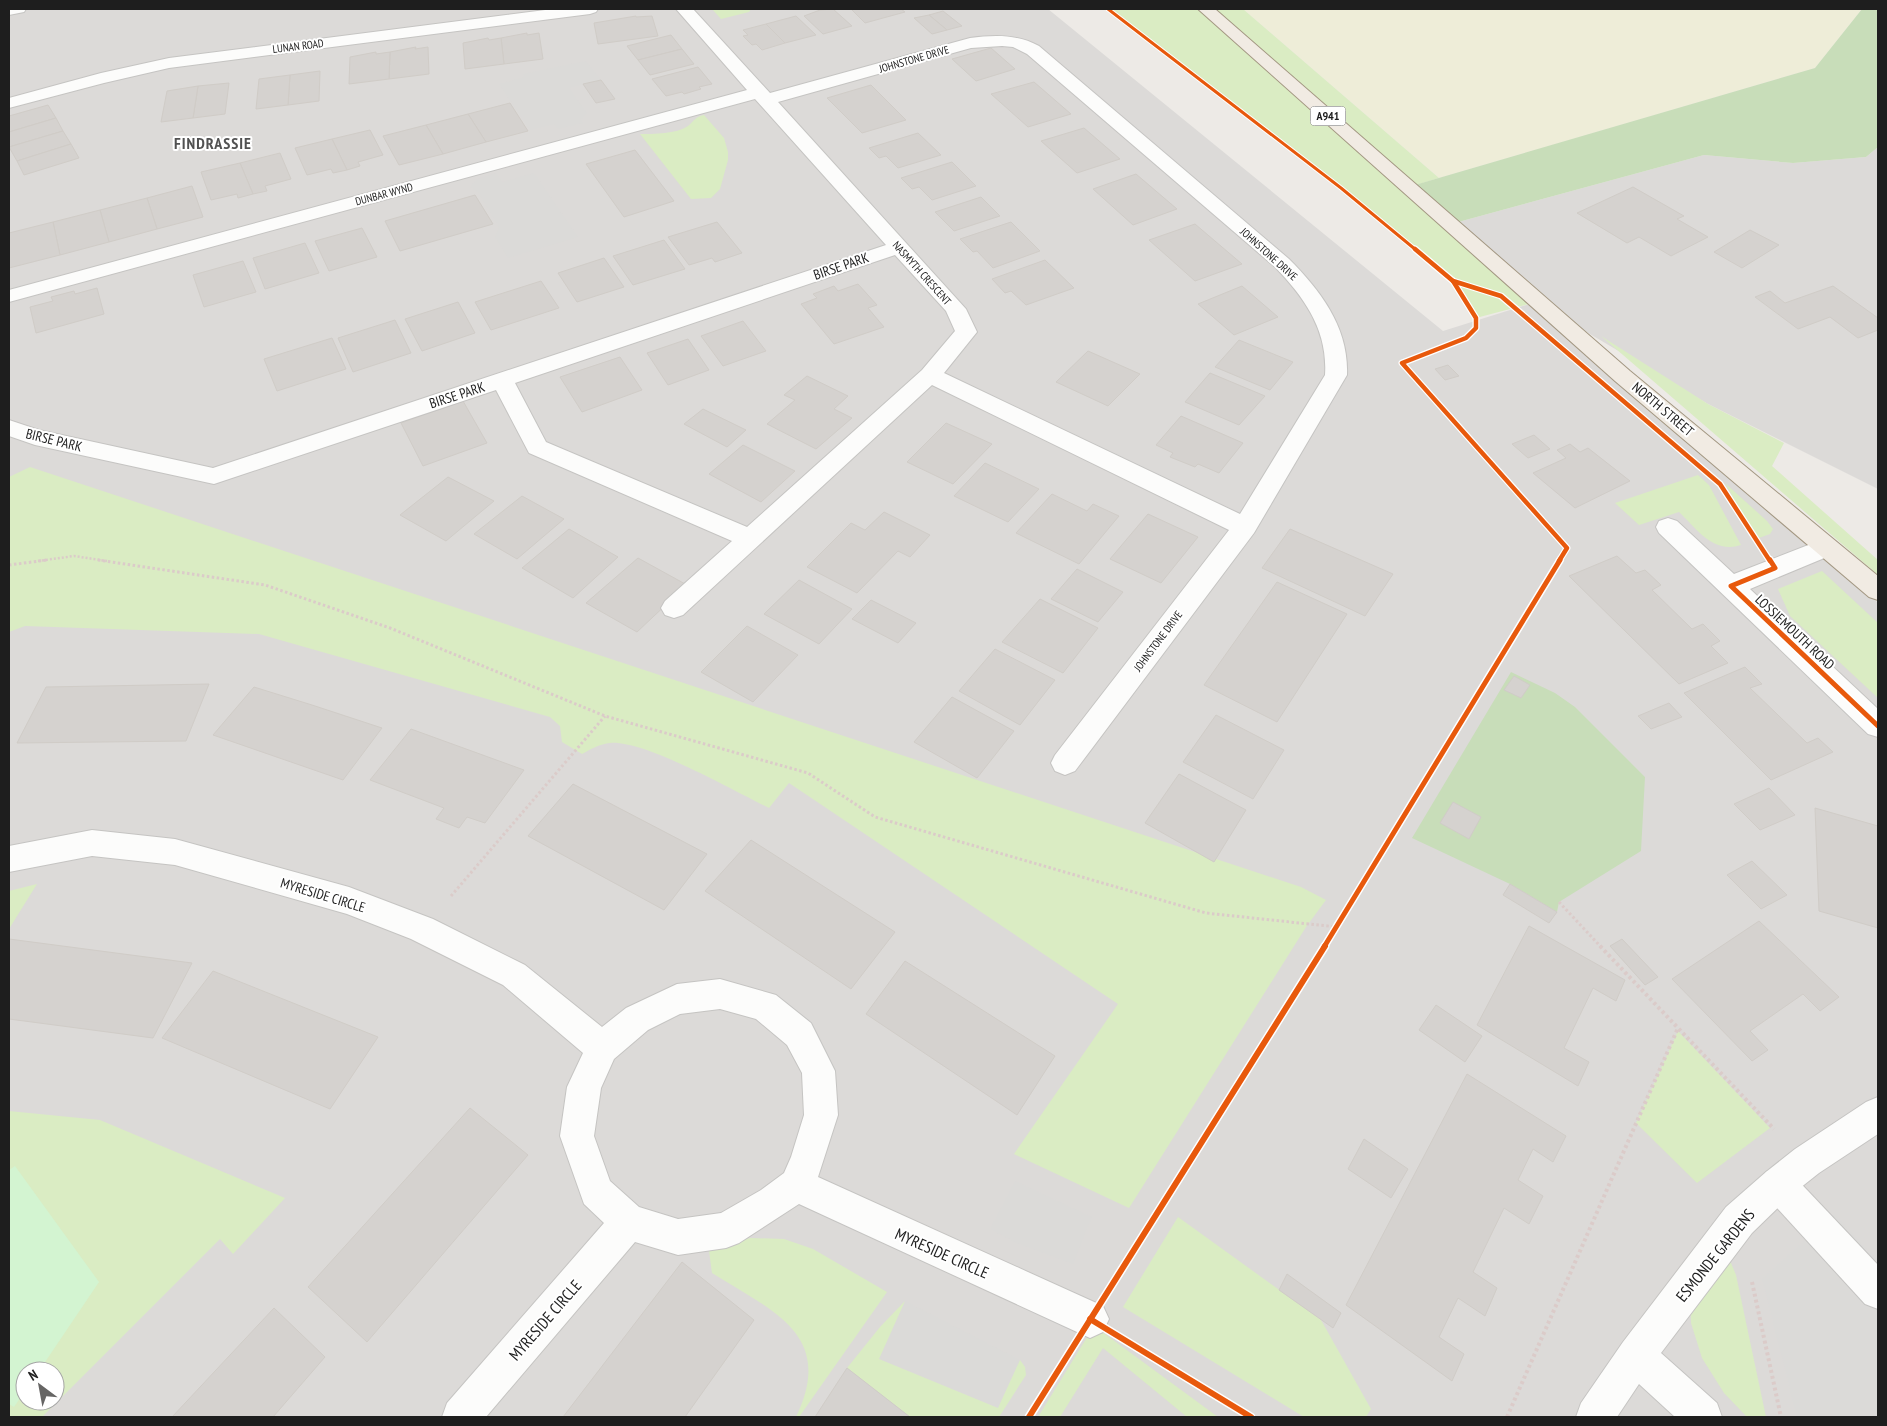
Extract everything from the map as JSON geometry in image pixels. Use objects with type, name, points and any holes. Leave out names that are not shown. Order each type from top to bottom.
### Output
[{"type":"main road","name":"NORTH STREET","points":[[1206,9],[1451,224],[1536,302],[1825,548],[1878,590]]},
{"type":"street","points":[[9,10],[18,9]]},
{"type":"street","name":"LUNAN ROAD","points":[[9,103],[101,78],[169,63],[537,12],[590,9]]},
{"type":"street","name":"NASMYTH CRESCENT","points":[[674,608],[930,375],[966,332],[955,309],[684,9]]},
{"type":"street","name":"JOHNSTONE DRIVE","points":[[762,96],[970,43],[999,40],[1019,43],[1033,50],[1282,263],[1295,276],[1317,306],[1331,334],[1338,363],[1332,381],[1245,527],[1065,763]]},
{"type":"street","name":"DUNBAR WYND","points":[[9,296],[762,96]]},
{"type":"street","name":"BIRSE PARK","points":[[9,428],[35,437],[214,476],[899,247]]},
{"type":"street","points":[[930,375],[1245,527]]},
{"type":"street","points":[[502,380],[537,447],[750,539]]},
{"type":"street","name":"LOSSIEMOUTH ROAD","points":[[1668,527],[1878,726]]},
{"type":"street","name":"LOSSIEMOUTH ROAD","points":[[1731,586],[1825,548]]},
{"type":"street","name":"MYRESIDE CIRCLE","points":[[9,859],[92,843],[175,852],[349,901],[422,929],[514,975],[602,1048]]},
{"type":"street","points":[[720,994],[765,1006],[799,1034],[818,1072],[821,1115],[807,1161],[796,1185],[773,1202],[726,1230],[678,1237],[629,1222],[596,1192],[577,1136],[584,1087],[602,1048],[637,1019],[677,1000],[720,994]]},
{"type":"street","name":"ESMONDE GARDENS","points":[[1595,1417],[1636,1355],[1739,1220],[1778,1184],[1807,1161],[1878,1114]]},
{"type":"street","points":[[1778,1184],[1878,1291]]},
{"type":"street","name":"MYRESIDE CIRCLE","points":[[796,1185],[1090,1319]]},
{"type":"street","name":"MYRESIDE CIRCLE","points":[[461,1417],[629,1222]]},
{"type":"street","points":[[1636,1355],[1703,1417]]},
{"type":"path","points":[[9,565],[74,556],[265,585],[390,628],[605,716],[808,773],[875,817],[1206,913],[1337,927]]},
{"type":"path","points":[[422,929],[605,716]]},
{"type":"path","points":[[1559,902],[1807,1161]]},
{"type":"path","points":[[1332,936],[1342,919]]},
{"type":"path","points":[[1507,1417],[1678,1028]]},
{"type":"path","points":[[1739,1220],[1781,1417]]},
{"type":"shaded area","points":[[9,9],[1048,9],[1443,331],[1536,302],[1451,224],[1704,155],[1793,163],[1866,157],[1878,147],[1878,489],[1708,404],[1541,305],[1825,548],[1878,603],[1878,1417],[9,1417]]},
{"type":"shaded area","points":[[586,61],[601,80],[569,88],[587,113],[581,120],[583,123],[558,129],[554,124],[530,130],[499,84],[524,77],[523,74]]},
{"type":"shaded area","points":[[496,173],[502,182],[534,173],[578,237],[508,258],[495,237],[499,227],[478,192],[470,187],[477,179]]},
{"type":"shaded area","points":[[1015,1181],[1092,1217],[1073,1264],[1017,1243],[990,1229]]},
{"type":"shaded area","points":[[1834,1214],[1878,1261],[1878,1417],[1797,1417],[1762,1279]]},
{"type":"shaded area","points":[[905,1301],[1020,1360],[998,1408],[878,1359]]},
{"type":"green space","points":[[712,9],[751,9],[749,12],[721,19]]},
{"type":"green space","points":[[1108,9],[1243,9],[1439,178],[1409,187],[1536,302],[1476,318],[1453,281],[1341,188]]},
{"type":"green space","points":[[1243,9],[1862,9],[1815,68],[1439,178]]},
{"type":"green space","points":[[1862,9],[1878,9],[1878,147],[1866,157],[1793,163],[1704,155],[1451,224],[1408,187],[1815,68]]},
{"type":"green space","points":[[704,115],[724,138],[728,160],[720,189],[711,198],[691,199],[640,134],[677,131]]},
{"type":"green space","points":[[1601,336],[1708,404],[1784,443],[1772,466],[1878,560],[1878,575]]},
{"type":"green space","points":[[30,467],[1301,887],[1326,900],[1306,927],[1129,1208],[1014,1154],[1118,1004],[789,783],[769,808],[690,768],[645,749],[625,744],[610,743],[582,754],[562,742],[560,726],[550,717],[259,634],[25,626],[9,632],[9,477]]},
{"type":"green space","points":[[1698,475],[1709,485],[1741,545],[1731,547],[1714,543],[1699,532],[1679,512],[1639,525],[1615,503]]},
{"type":"green space","points":[[1725,483],[1767,521],[1773,529],[1770,534],[1756,539]]},
{"type":"green space","points":[[1822,571],[1878,623],[1878,698],[1790,616],[1778,589]]},
{"type":"green space","points":[[1511,672],[1555,693],[1575,707],[1645,777],[1641,851],[1559,902],[1557,912],[1510,884],[1412,838]]},
{"type":"green space","points":[[37,884],[9,929],[9,891]]},
{"type":"green space","points":[[1678,1031],[1770,1128],[1697,1183],[1636,1123]]},
{"type":"green space","points":[[9,1111],[100,1120],[285,1198],[233,1254],[220,1239],[65,1394],[65,1361],[15,1361],[15,1411],[48,1411],[42,1417],[9,1417]]},
{"type":"green space","points":[[15,1166],[99,1282],[46,1361],[15,1361],[14,1407],[9,1404],[9,1170]]},
{"type":"green space","points":[[1178,1217],[1321,1320],[1371,1409],[1366,1417],[1304,1417],[1123,1307]]},
{"type":"green space","points":[[750,1238],[784,1239],[813,1249],[887,1292],[799,1417],[796,1417],[806,1389],[808,1365],[803,1345],[792,1328],[775,1313],[712,1273],[709,1251]]},
{"type":"green space","points":[[1721,1239],[1736,1275],[1766,1417],[1747,1417],[1724,1393],[1702,1358],[1691,1323],[1690,1289]]},
{"type":"green space","points":[[905,1301],[879,1359],[998,1408],[1020,1360],[1025,1367],[1026,1375],[999,1417],[910,1417],[847,1368],[880,1327]]},
{"type":"green space","points":[[1094,1326],[1218,1417],[1187,1417],[1103,1348],[1060,1417],[1038,1417]]},
{"type":"building","points":[[833,9],[852,26],[823,34],[804,16],[820,10]]},
{"type":"building","points":[[851,9],[901,9],[905,12],[865,23]]},
{"type":"building","points":[[943,11],[962,26],[947,30],[929,15]]},
{"type":"building","points":[[929,15],[947,30],[932,34],[914,18]]},
{"type":"building","points":[[636,16],[652,16],[658,36],[598,44],[594,23]]},
{"type":"building","points":[[796,16],[816,35],[785,43],[766,24]]},
{"type":"building","points":[[766,24],[785,43],[762,50],[756,44],[752,45],[743,36],[748,35],[743,30]]},
{"type":"building","points":[[527,33],[527,35],[539,33],[543,59],[504,64],[501,38]]},
{"type":"building","points":[[671,35],[682,49],[638,60],[627,46]]},
{"type":"building","points":[[488,38],[489,40],[501,38],[504,64],[465,69],[463,43]]},
{"type":"building","points":[[416,47],[415,49],[428,47],[429,74],[389,79],[390,52]]},
{"type":"building","points":[[991,48],[1015,69],[976,81],[952,59]]},
{"type":"building","points":[[682,49],[694,64],[650,75],[638,60]]},
{"type":"building","points":[[376,52],[376,54],[390,52],[389,79],[349,84],[350,57]]},
{"type":"building","points":[[698,67],[712,84],[699,87],[701,89],[684,94],[682,92],[666,96],[652,79]]},
{"type":"building","points":[[320,71],[319,101],[288,105],[290,75]]},
{"type":"building","points":[[290,75],[288,105],[256,109],[259,79]]},
{"type":"building","points":[[601,80],[615,99],[596,103],[583,84]]},
{"type":"building","points":[[1034,82],[1071,114],[1028,127],[991,94]]},
{"type":"building","points":[[229,83],[225,114],[193,118],[198,86]]},
{"type":"building","points":[[871,85],[906,120],[862,133],[827,98]]},
{"type":"building","points":[[198,86],[193,118],[161,122],[167,91]]},
{"type":"building","points":[[510,103],[528,131],[486,142],[468,114]]},
{"type":"building","points":[[48,105],[56,118],[9,132],[9,116]]},
{"type":"building","points":[[468,114],[486,142],[443,154],[426,125]]},
{"type":"building","points":[[56,118],[63,131],[9,147],[9,132]]},
{"type":"building","points":[[426,125],[443,154],[399,165],[383,136]]},
{"type":"building","points":[[1084,128],[1120,159],[1077,173],[1041,141]]},
{"type":"building","points":[[370,130],[383,155],[358,162],[360,166],[347,170],[332,139]]},
{"type":"building","points":[[63,131],[71,144],[17,161],[9,147]]},
{"type":"building","points":[[918,133],[941,155],[898,168],[886,156],[879,158],[869,148]]},
{"type":"building","points":[[332,139],[347,170],[333,173],[331,169],[307,175],[295,148]]},
{"type":"building","points":[[71,144],[79,158],[24,175],[17,161]]},
{"type":"building","points":[[635,150],[674,201],[624,217],[586,164]]},
{"type":"building","points":[[280,153],[291,179],[265,186],[267,191],[253,194],[240,163]]},
{"type":"building","points":[[952,162],[976,186],[932,200],[919,187],[912,189],[901,178]]},
{"type":"building","points":[[240,163],[253,194],[238,198],[237,194],[211,200],[201,172]]},
{"type":"building","points":[[1136,174],[1177,209],[1133,225],[1093,189]]},
{"type":"building","points":[[192,186],[203,217],[157,229],[147,198]]},
{"type":"building","points":[[1633,187],[1684,216],[1677,219],[1708,237],[1671,256],[1639,237],[1627,243],[1577,213]]},
{"type":"building","points":[[475,195],[493,224],[400,251],[385,221]]},
{"type":"building","points":[[981,197],[1000,216],[954,231],[935,212]]},
{"type":"building","points":[[147,198],[157,229],[109,242],[100,210]]},
{"type":"building","points":[[100,210],[109,242],[60,255],[53,222]]},
{"type":"building","points":[[53,222],[60,255],[9,268],[9,233]]},
{"type":"building","points":[[717,222],[742,253],[715,262],[712,258],[689,265],[668,237]]},
{"type":"building","points":[[1011,222],[1040,251],[993,268],[977,251],[973,252],[960,239]]},
{"type":"building","points":[[1195,224],[1242,264],[1195,281],[1149,240]]},
{"type":"building","points":[[362,228],[377,257],[329,271],[315,241]]},
{"type":"building","points":[[1750,230],[1779,245],[1742,268],[1714,252]]},
{"type":"building","points":[[664,240],[685,269],[633,285],[613,256]]},
{"type":"building","points":[[305,243],[319,273],[265,289],[253,258]]},
{"type":"building","points":[[604,258],[624,287],[577,302],[558,273]]},
{"type":"building","points":[[1045,260],[1074,288],[1026,305],[1011,291],[1005,293],[992,279]]},
{"type":"building","points":[[243,261],[256,292],[204,307],[193,275]]},
{"type":"building","points":[[541,281],[559,308],[491,330],[475,302]]},
{"type":"building","points":[[858,284],[877,305],[868,308],[884,327],[834,344],[801,304],[817,298],[813,294],[834,286],[838,291]]},
{"type":"building","points":[[1242,286],[1278,317],[1234,335],[1198,304]]},
{"type":"building","points":[[1833,286],[1878,318],[1878,330],[1858,338],[1830,317],[1798,329],[1755,297],[1770,291],[1785,303]]},
{"type":"building","points":[[97,288],[104,314],[36,333],[30,307],[53,301],[51,297],[74,291],[75,294]]},
{"type":"building","points":[[458,302],[475,333],[422,351],[405,319]]},
{"type":"building","points":[[395,320],[411,353],[353,372],[338,338]]},
{"type":"building","points":[[743,321],[766,351],[723,366],[701,336]]},
{"type":"building","points":[[332,338],[346,369],[277,391],[264,359]]},
{"type":"building","points":[[688,339],[709,370],[668,385],[647,353]]},
{"type":"building","points":[[1239,340],[1293,362],[1270,390],[1215,367]]},
{"type":"building","points":[[1088,351],[1140,374],[1108,406],[1056,382]]},
{"type":"building","points":[[620,357],[642,390],[582,412],[560,377]]},
{"type":"building","points":[[1448,365],[1459,376],[1445,380],[1435,369]]},
{"type":"building","points":[[1210,373],[1265,396],[1239,425],[1185,402]]},
{"type":"building","points":[[807,376],[848,396],[834,409],[852,418],[816,449],[767,424],[795,400],[784,395]]},
{"type":"building","points":[[463,401],[487,443],[423,466],[401,423]]},
{"type":"building","points":[[703,409],[746,430],[727,447],[684,424]]},
{"type":"building","points":[[1181,416],[1243,443],[1219,473],[1198,464],[1195,467],[1170,457],[1173,453],[1156,445]]},
{"type":"building","points":[[946,423],[992,444],[953,484],[907,462]]},
{"type":"building","points":[[1534,435],[1550,449],[1528,458],[1512,444]]},
{"type":"building","points":[[1570,444],[1580,452],[1588,448],[1630,481],[1575,508],[1533,473],[1566,458],[1557,450]]},
{"type":"building","points":[[743,445],[795,471],[761,502],[709,474]]},
{"type":"building","points":[[985,463],[1039,489],[1008,522],[954,496]]},
{"type":"building","points":[[448,477],[494,501],[446,541],[400,515]]},
{"type":"building","points":[[1052,494],[1087,511],[1093,504],[1119,516],[1079,564],[1016,533]]},
{"type":"building","points":[[522,496],[564,519],[517,559],[474,534]]},
{"type":"building","points":[[884,512],[930,535],[910,557],[898,551],[857,593],[807,567],[851,523],[865,530]]},
{"type":"building","points":[[1148,514],[1198,537],[1161,583],[1110,559]]},
{"type":"building","points":[[569,529],[618,557],[573,598],[522,568]]},
{"type":"building","points":[[1290,529],[1393,574],[1365,616],[1262,568]]},
{"type":"building","points":[[1617,556],[1636,573],[1645,570],[1661,585],[1652,590],[1692,629],[1703,624],[1720,641],[1711,646],[1728,663],[1679,684],[1569,576]]},
{"type":"building","points":[[638,558],[687,585],[637,632],[586,603]]},
{"type":"building","points":[[1077,569],[1123,592],[1098,622],[1051,599]]},
{"type":"building","points":[[799,580],[852,609],[819,644],[764,614]]},
{"type":"building","points":[[1277,582],[1347,614],[1277,722],[1204,685]]},
{"type":"building","points":[[1040,599],[1098,628],[1063,673],[1002,642]]},
{"type":"building","points":[[871,600],[916,623],[898,643],[852,619]]},
{"type":"building","points":[[747,626],[798,655],[753,702],[701,672]]},
{"type":"building","points":[[995,649],[1055,680],[1020,725],[959,691]]},
{"type":"building","points":[[1745,667],[1762,684],[1750,688],[1807,743],[1818,738],[1833,752],[1771,780],[1684,693]]},
{"type":"building","points":[[1514,676],[1530,685],[1521,698],[1504,690]]},
{"type":"building","points":[[209,684],[186,741],[17,743],[46,687]]},
{"type":"building","points":[[254,687],[382,728],[343,780],[213,735]]},
{"type":"building","points":[[952,697],[1014,731],[977,778],[914,742]]},
{"type":"building","points":[[1669,703],[1682,717],[1651,729],[1638,716]]},
{"type":"building","points":[[1216,715],[1284,750],[1253,799],[1183,762]]},
{"type":"building","points":[[411,729],[524,770],[485,823],[467,817],[459,828],[436,819],[444,808],[370,780]]},
{"type":"building","points":[[1179,774],[1246,810],[1214,862],[1145,823]]},
{"type":"building","points":[[573,784],[707,854],[664,910],[528,836]]},
{"type":"building","points":[[1769,788],[1795,815],[1760,830],[1734,804]]},
{"type":"building","points":[[1453,802],[1481,817],[1469,839],[1440,823]]},
{"type":"building","points":[[1815,808],[1878,826],[1878,928],[1819,911]]},
{"type":"building","points":[[751,840],[895,932],[851,989],[705,891]]},
{"type":"building","points":[[1752,861],[1787,895],[1761,909],[1727,875]]},
{"type":"building","points":[[1510,884],[1557,912],[1549,923],[1503,895]]},
{"type":"building","points":[[1759,921],[1839,997],[1820,1011],[1803,994],[1750,1031],[1768,1050],[1752,1061],[1672,979]]},
{"type":"building","points":[[1529,926],[1625,980],[1616,1001],[1593,988],[1564,1048],[1589,1062],[1578,1086],[1477,1025]]},
{"type":"building","points":[[9,939],[192,963],[153,1038],[9,1019]]},
{"type":"building","points":[[1622,939],[1658,977],[1645,985],[1610,946]]},
{"type":"building","points":[[905,961],[1055,1056],[1017,1115],[866,1014]]},
{"type":"building","points":[[213,971],[378,1037],[330,1109],[162,1038]]},
{"type":"building","points":[[1436,1005],[1482,1036],[1465,1062],[1419,1030]]},
{"type":"building","points":[[1467,1074],[1566,1136],[1553,1162],[1533,1149],[1518,1180],[1543,1196],[1529,1224],[1504,1208],[1473,1272],[1497,1288],[1485,1316],[1458,1298],[1439,1337],[1464,1354],[1452,1381],[1346,1305]]},
{"type":"building","points":[[470,1108],[528,1155],[367,1342],[308,1287]]},
{"type":"building","points":[[1364,1139],[1408,1169],[1391,1198],[1348,1169]]},
{"type":"building","points":[[682,1262],[754,1320],[685,1417],[563,1417]]},
{"type":"building","points":[[1287,1274],[1341,1313],[1333,1328],[1279,1290]]},
{"type":"building","points":[[274,1308],[325,1357],[273,1417],[172,1417]]},
{"type":"building","points":[[847,1368],[910,1417],[815,1417]]},
{"type":"cycle path","points":[[1108,9],[1341,188],[1453,281],[1501,296],[1720,484],[1775,568],[1731,586],[1878,726]]},
{"type":"cycle path","points":[[1029,1417],[1337,927],[1567,548],[1402,363],[1466,338],[1476,328],[1476,318],[1453,281]]},
{"type":"cycle path","points":[[1090,1319],[1251,1417]]},
{"type":"district","name":"FINDRASSIE","points":[[213,143]]}]
